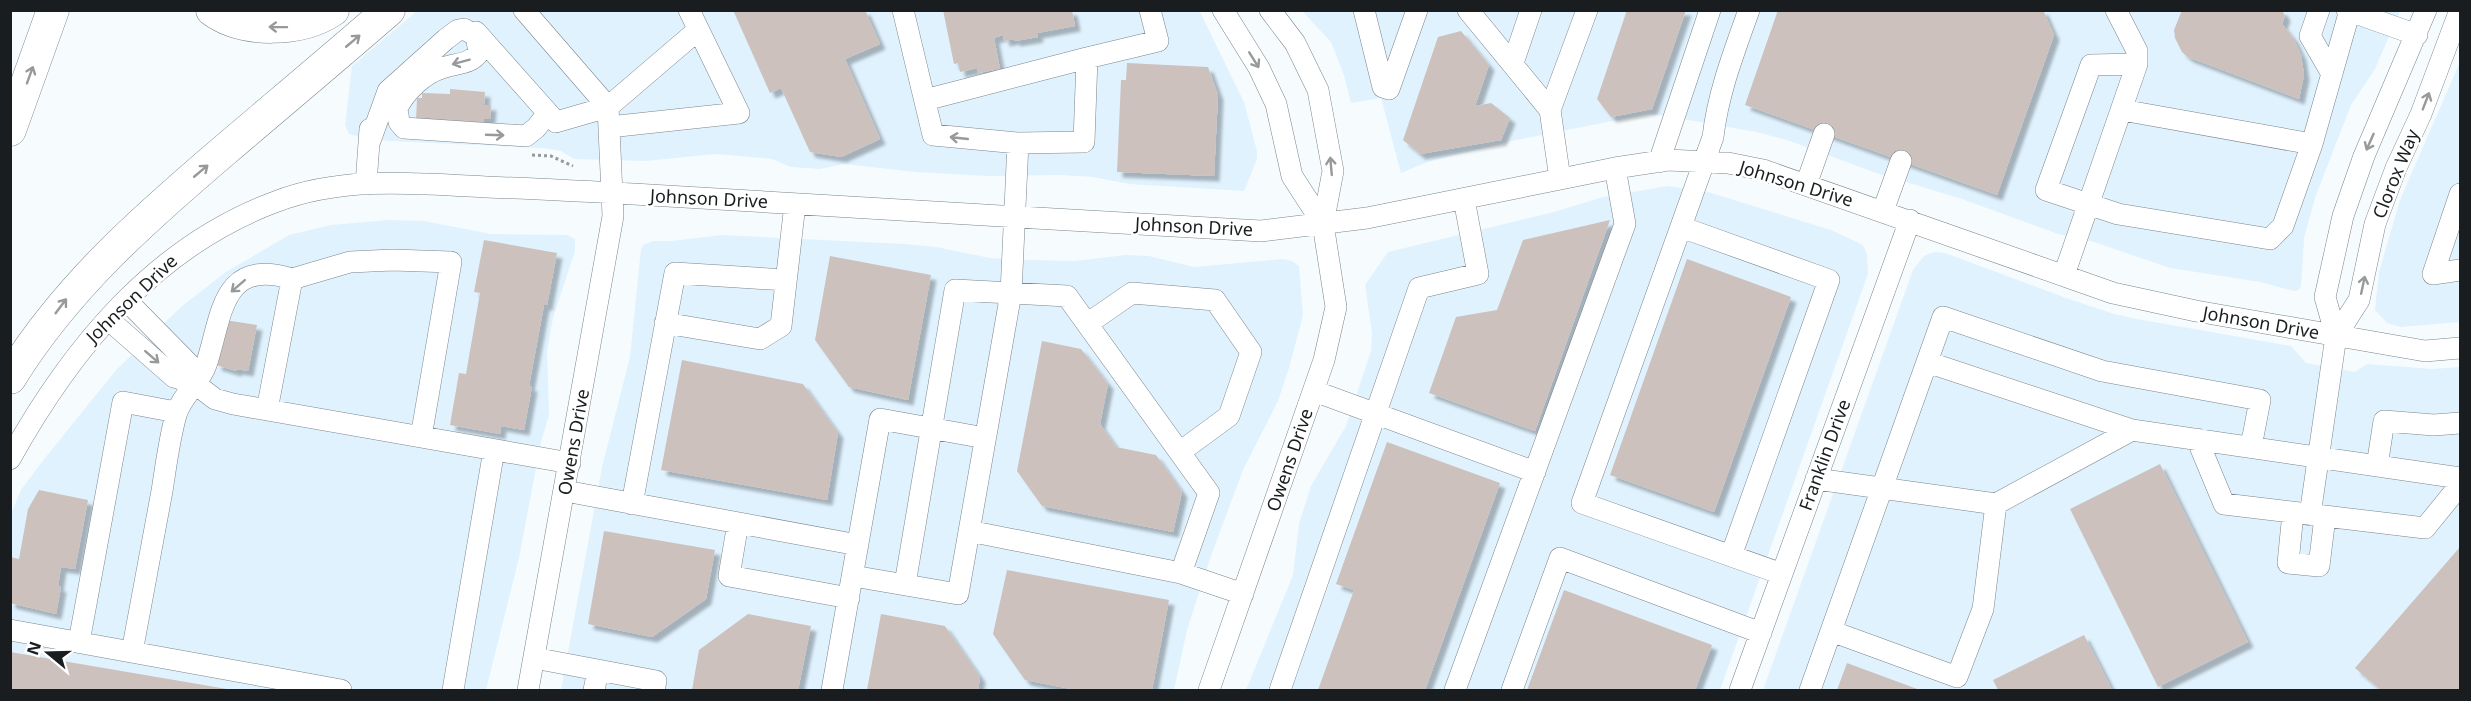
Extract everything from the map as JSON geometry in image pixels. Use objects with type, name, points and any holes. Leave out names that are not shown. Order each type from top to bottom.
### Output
[{"type":"highway","points":[[10,130],[53,10]]},
{"type":"highway","points":[[212,10],[219,16],[251,26],[288,27],[333,10]]},
{"type":"highway","points":[[10,378],[69,296],[116,246],[173,194],[390,10]]},
{"type":"street","points":[[524,10],[608,117]]},
{"type":"street","points":[[366,184],[372,95],[465,13],[556,122],[608,117],[739,113],[688,10]]},
{"type":"street","points":[[903,10],[933,135],[1018,143],[1084,142],[1087,58]]},
{"type":"street","points":[[925,100],[1158,41],[1150,10]]},
{"type":"street","name":"Owens Drive","points":[[1223,10],[1259,68],[1276,104],[1292,176],[1323,224]]},
{"type":"street","name":"Owens Drive","points":[[1209,690],[1314,391],[1324,360],[1336,307],[1323,224],[1333,171],[1318,90],[1295,43],[1270,10]]},
{"type":"street","points":[[1364,10],[1383,87],[1389,89],[1417,10]]},
{"type":"street","points":[[1468,10],[1550,110]]},
{"type":"street","points":[[1513,63],[1531,10]]},
{"type":"street","points":[[1560,179],[1550,110],[1587,10]]},
{"type":"street","points":[[1659,162],[1710,10]]},
{"type":"street","points":[[1749,10],[1727,73],[1716,113],[1713,137],[1582,503],[1782,574]]},
{"type":"street","points":[[2064,275],[2137,64],[2137,51],[2116,10]]},
{"type":"street","points":[[2319,10],[2310,36],[2332,74]]},
{"type":"street","name":"Clorox Way","points":[[2310,515],[2336,336],[2325,297],[2343,216],[2364,156],[2426,10]]},
{"type":"street","name":"Clorox Way","points":[[2336,336],[2359,300],[2375,224],[2396,168],[2421,114],[2460,10]]},
{"type":"street","points":[[2137,64],[2091,65],[2046,189],[2118,214],[2270,239],[2283,226],[2312,144],[2349,11],[2417,35]]},
{"type":"street","points":[[370,141],[388,91],[446,39],[458,30],[464,29],[476,36],[479,51],[467,62],[438,69],[411,88],[397,108],[399,122],[404,128],[526,136],[548,113]]},
{"type":"street","points":[[608,117],[698,30]]},
{"type":"street","points":[[2122,110],[2312,144]]},
{"type":"street","name":"Owens Drive","points":[[528,690],[611,239],[613,193],[608,117]]},
{"type":"street","points":[[1806,184],[1824,134]]},
{"type":"street","points":[[853,576],[958,594],[1011,293],[1018,143]]},
{"type":"street","points":[[1883,211],[1901,161]]},
{"type":"street","name":"Johnson Drive","points":[[10,459],[59,379],[87,341],[159,268],[197,240],[238,216],[279,200],[324,188],[366,184],[422,183],[613,193],[1261,231],[1367,218],[1615,168],[1659,162],[1704,162],[1763,170],[2123,295],[2196,311],[2425,351],[2460,348]]},
{"type":"street","points":[[1455,690],[1625,224],[1615,168]]},
{"type":"street","points":[[2460,194],[2433,274],[2460,270]]},
{"type":"street","points":[[1280,690],[1419,288],[1478,274],[1464,198]]},
{"type":"street","points":[[665,323],[760,339],[781,326],[795,204]]},
{"type":"street","name":"Franklin Drive","points":[[1740,690],[1910,220]]},
{"type":"street","points":[[1681,227],[1829,280],[1731,556]]},
{"type":"street","points":[[132,652],[176,412],[206,367],[223,303],[237,285],[246,278],[270,273],[292,279],[350,262],[393,260],[451,262],[421,437]]},
{"type":"street","points":[[632,504],[675,273],[786,280]]},
{"type":"street","points":[[267,410],[292,279]]},
{"type":"street","points":[[905,584],[956,290],[1067,296],[1209,493],[1182,573]]},
{"type":"street","points":[[1087,324],[1132,293],[1215,300],[1251,352],[1229,416],[1179,452]]},
{"type":"street","points":[[127,301],[189,364],[194,383]]},
{"type":"street","points":[[1810,690],[1943,316],[2102,371],[2260,400],[2251,447]]},
{"type":"street","points":[[108,319],[174,377],[194,383],[215,399],[570,463]]},
{"type":"street","points":[[1927,362],[2132,430],[2460,478]]},
{"type":"street","points":[[1314,391],[1535,472]]},
{"type":"street","points":[[79,642],[123,402],[176,412]]},
{"type":"street","points":[[832,690],[880,419],[985,438]]},
{"type":"street","points":[[2377,466],[2384,421],[2434,425],[2460,423]]},
{"type":"street","points":[[1816,479],[1996,504],[2132,430]]},
{"type":"street","points":[[2197,440],[2224,504],[2425,528],[2460,485]]},
{"type":"street","points":[[453,690],[494,450]]},
{"type":"street","points":[[565,491],[858,545]]},
{"type":"street","points":[[1831,631],[1957,677],[1983,609],[1996,504]]},
{"type":"street","points":[[738,523],[729,576],[849,598]]},
{"type":"street","points":[[969,531],[1182,573],[1243,594]]},
{"type":"street","points":[[1512,690],[1560,558],[1761,633]]},
{"type":"street","points":[[10,630],[341,690]]},
{"type":"street","points":[[534,658],[596,681],[656,681],[654,690]]},
{"type":"shaded area","points":[[1199,10],[1244,102],[1257,151],[1257,159],[1244,191],[1129,184],[1093,177],[1061,175],[988,176],[916,172],[844,164],[820,169],[791,167],[772,159],[716,154],[645,161],[574,159],[561,151],[543,148],[389,141],[360,137],[349,134],[345,125],[352,66],[417,11]]},
{"type":"shaded area","points":[[1302,11],[2400,11],[2375,69],[2351,105],[2316,195],[2304,238],[2301,286],[2299,290],[2294,291],[2260,282],[2170,268],[2094,242],[2058,234],[1962,199],[1876,173],[1790,141],[1756,132],[1666,116],[1648,114],[1512,141],[1427,162],[1401,173],[1381,98],[1351,103],[1344,75],[1331,42]]},
{"type":"shaded area","points":[[2460,62],[2460,322],[2401,327],[2387,323],[2375,310],[2379,272],[2400,200]]},
{"type":"shaded area","points":[[1668,186],[1708,192],[1831,230],[1863,245],[1867,255],[1868,274],[1720,690],[1246,690],[1293,575],[1299,524],[1311,486],[1346,426],[1371,351],[1372,333],[1365,285],[1388,252],[1554,212],[1603,197]]},
{"type":"shaded area","points":[[389,220],[424,221],[491,234],[567,235],[575,239],[575,251],[553,318],[547,352],[549,415],[541,442],[519,558],[486,690],[11,690],[10,516],[21,490],[41,463],[116,370],[182,306],[226,272],[289,235],[331,225]]},
{"type":"shaded area","points":[[722,235],[905,244],[936,247],[990,258],[1027,260],[1074,261],[1126,255],[1149,256],[1194,267],[1283,259],[1299,266],[1303,315],[1289,368],[1278,401],[1243,470],[1212,553],[1187,630],[1174,690],[561,690],[602,467],[630,357],[641,249],[643,245],[653,241]]},
{"type":"shaded area","points":[[1934,252],[1945,253],[2114,314],[2291,346],[2306,363],[2355,372],[2367,364],[2432,369],[2460,367],[2460,690],[1763,690],[1913,270],[1924,256]]},
{"type":"building","points":[[733,10],[865,10],[880,44],[845,59],[880,139],[841,157],[810,152],[781,88],[770,93]]},
{"type":"building","points":[[943,10],[1072,10],[1075,26],[1037,33],[1038,37],[1015,41],[1014,39],[1004,41],[1003,35],[994,38],[1000,69],[978,73],[977,68],[960,72],[958,63],[954,64]]},
{"type":"building","points":[[1627,10],[1686,10],[1652,109],[1611,117],[1597,99]]},
{"type":"building","points":[[1778,10],[2043,10],[2054,35],[1997,195],[1745,105]]},
{"type":"building","points":[[2182,10],[2282,10],[2285,16],[2282,24],[2293,38],[2301,55],[2304,75],[2299,99],[2188,57],[2182,52],[2175,38],[2174,30]]},
{"type":"building","points":[[1461,31],[1489,65],[1475,106],[1491,103],[1510,118],[1501,140],[1420,154],[1403,140],[1438,37]]},
{"type":"building","points":[[1127,63],[1208,67],[1218,95],[1214,176],[1117,172],[1121,80],[1126,80]]},
{"type":"building","points":[[450,89],[485,92],[484,105],[491,105],[490,119],[484,119],[483,130],[416,121],[417,98],[422,98],[422,93],[450,94]]},
{"type":"building","points":[[1610,220],[1535,431],[1429,393],[1456,317],[1497,310],[1523,240]]},
{"type":"building","points":[[484,240],[557,253],[547,305],[544,305],[529,386],[532,386],[524,430],[501,426],[500,434],[450,425],[459,373],[466,374],[480,293],[474,292]]},
{"type":"building","points":[[830,256],[931,275],[908,400],[849,387],[815,340]]},
{"type":"building","points":[[1687,259],[1791,297],[1714,512],[1610,475]]},
{"type":"building","points":[[225,320],[257,325],[248,371],[237,369],[236,371],[216,365]]},
{"type":"building","points":[[1042,341],[1081,349],[1108,384],[1100,424],[1116,447],[1156,455],[1182,492],[1173,532],[1042,506],[1017,471]]},
{"type":"building","points":[[682,360],[803,384],[838,433],[827,500],[661,470]]},
{"type":"building","points":[[1387,442],[1500,483],[1425,690],[1318,690],[1354,590],[1336,584]]},
{"type":"building","points":[[2160,464],[2248,642],[2158,687],[2070,509]]},
{"type":"building","points":[[39,490],[88,500],[75,569],[61,567],[58,586],[61,587],[56,614],[10,603],[10,557],[19,559],[28,509]]},
{"type":"building","points":[[604,531],[715,550],[706,599],[652,637],[588,624]]},
{"type":"building","points":[[2460,547],[2460,690],[2381,690],[2355,668]]},
{"type":"building","points":[[1007,570],[1169,600],[1152,690],[1076,690],[1025,680],[993,634]]},
{"type":"building","points":[[1564,590],[1712,645],[1695,690],[1527,690]]},
{"type":"building","points":[[748,614],[811,626],[798,690],[692,690],[699,650]]},
{"type":"building","points":[[881,614],[945,626],[980,677],[978,690],[867,690]]},
{"type":"building","points":[[2084,635],[2112,690],[1998,690],[1993,680]]},
{"type":"building","points":[[10,652],[227,689],[227,690],[10,690]]},
{"type":"building","points":[[1847,663],[1920,690],[1837,690]]}]
